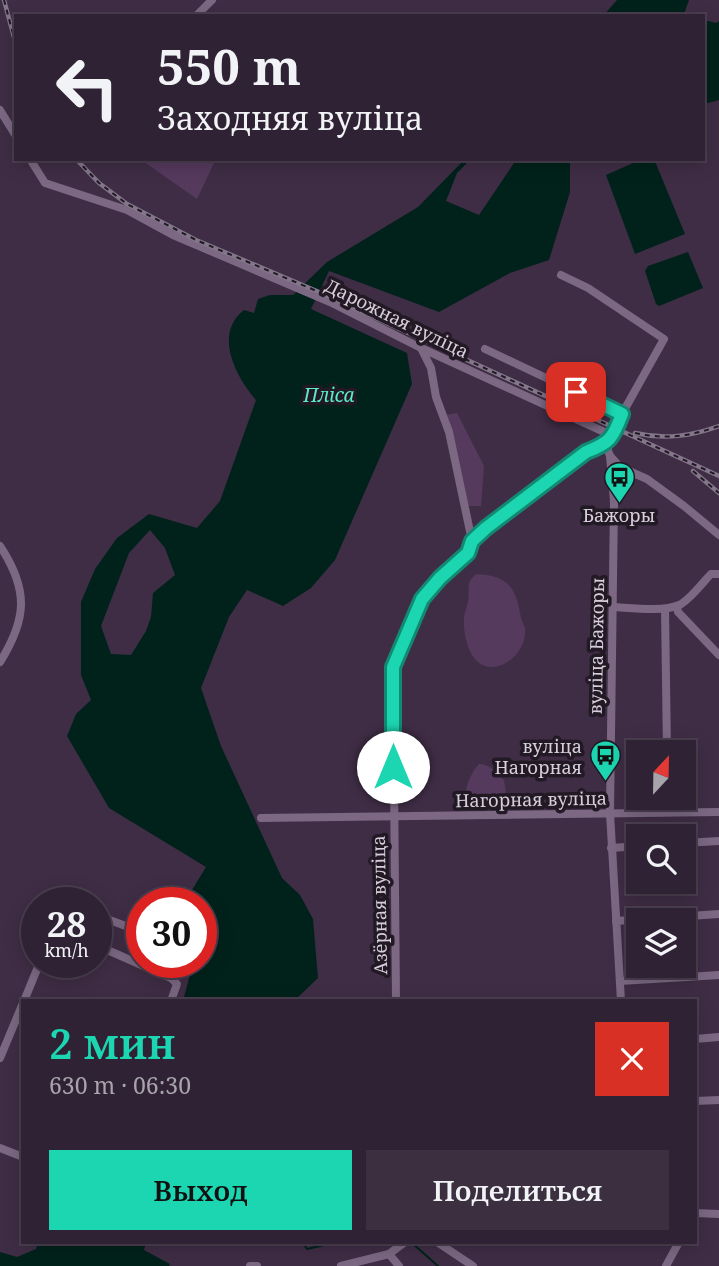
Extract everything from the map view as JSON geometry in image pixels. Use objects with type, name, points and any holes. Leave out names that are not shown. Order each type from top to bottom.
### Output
[{"type":"street","points":[[199,14],[212,0]]},
{"type":"street","points":[[0,110],[14,133]]},
{"type":"street","name":"Дарожная вуліца","points":[[31,161],[45,183],[127,210],[173,235],[324,300],[421,348],[613,436]]},
{"type":"street","points":[[561,275],[588,288],[664,340],[606,445],[610,456],[620,467],[647,479],[719,536]]},
{"type":"street","points":[[421,348],[430,368],[436,397],[449,432],[472,541]]},
{"type":"street","points":[[485,349],[622,414]]},
{"type":"street","name":"Азёрная вуліца","points":[[396,999],[393,667],[422,599],[440,578],[468,553],[472,541],[555,474],[586,452],[606,445]]},
{"type":"street","name":"вуліца Бажоры","points":[[610,456],[614,501],[610,813],[621,999]]},
{"type":"street","points":[[614,501],[634,474]]},
{"type":"street","points":[[0,547],[14,570],[20,591],[20,620],[14,639],[0,662]]},
{"type":"street","points":[[613,607],[677,610],[711,574],[719,574]]},
{"type":"street","points":[[677,610],[719,655]]},
{"type":"street","points":[[665,611],[667,740]]},
{"type":"street","name":"Нагорная вуліца","points":[[261,818],[719,811]]},
{"type":"street","points":[[696,842],[719,841]]},
{"type":"street","points":[[611,848],[626,847]]},
{"type":"street","points":[[616,921],[719,914]]},
{"type":"street","points":[[112,952],[171,978],[177,984],[172,999]]},
{"type":"street","points":[[620,981],[719,975]]},
{"type":"street","points":[[24,999],[33,978]]},
{"type":"street","points":[[0,1058],[21,1007]]},
{"type":"street","points":[[697,1039],[719,1037]]},
{"type":"street","points":[[697,1101],[719,1100]]},
{"type":"street","points":[[0,1148],[21,1156]]},
{"type":"street","points":[[697,1214],[719,1214]]},
{"type":"street","points":[[341,1266],[389,1254],[402,1244]]},
{"type":"street","points":[[441,1244],[473,1266]]},
{"type":"street","points":[[666,1266],[678,1244]]},
{"type":"street","points":[[389,1254],[399,1266]]},
{"type":"street","points":[[250,1266],[257,1266]]},
{"type":"shaded area","points":[[143,161],[215,161],[197,199]]},
{"type":"shaded area","points":[[457,413],[484,466],[481,506],[468,506],[446,415]]},
{"type":"shaded area","points":[[477,574],[497,578],[509,586],[517,599],[525,628],[524,641],[517,654],[507,663],[494,667],[479,663],[470,650],[465,634],[464,616],[469,583]]},
{"type":"shaded area","points":[[479,764],[490,767],[504,780],[507,800],[502,808],[471,809],[468,804],[467,786]]},
{"type":"water","points":[[617,0],[689,0],[684,14],[605,14]]},
{"type":"water","points":[[705,20],[716,23],[719,21],[719,100],[705,104]]},
{"type":"water","name":"Пліса","points":[[463,161],[469,161],[457,173],[446,201],[479,215],[514,163],[512,161],[571,161],[570,192],[549,260],[510,273],[439,312],[329,271],[311,309],[407,353],[412,384],[335,560],[311,588],[283,606],[247,590],[229,617],[201,688],[221,746],[282,878],[300,895],[313,919],[318,978],[296,999],[184,999],[189,978],[217,978],[217,887],[194,887],[206,867],[109,808],[67,736],[76,714],[91,700],[81,675],[81,602],[95,569],[117,538],[149,514],[197,528],[220,501],[256,400],[235,368],[229,343],[230,331],[244,310],[254,313],[258,299],[270,295],[293,295],[327,262],[418,207]],"holes":[[[150,530],[165,548],[175,575],[153,593],[151,617],[131,655],[111,654],[101,626],[129,553]]]},
{"type":"water","points":[[638,161],[655,161],[685,234],[635,254],[606,175]]},
{"type":"water","points":[[688,252],[703,288],[659,306],[645,271],[648,266]]},
{"type":"water","points":[[38,1244],[146,1244],[144,1250],[170,1264],[0,1266],[0,1252],[17,1257],[36,1249]]},
{"type":"waterway","points":[[303,1244],[307,1249],[328,1244]]},
{"type":"waterway","points":[[413,1244],[438,1266]]},
{"type":"railway","points":[[4,0],[14,38]]},
{"type":"railway","points":[[78,161],[99,183],[127,204],[196,240],[326,295],[719,476]]},
{"type":"railway","points":[[635,433],[678,436],[719,426]]},
{"type":"railway","points":[[693,471],[719,493]]},
{"type":"place","name":"Бажоры","points":[[619,504]]},
{"type":"place","name":"вуліца Нагорная","points":[[605,783]]},
{"type":"route","points":[[393,767],[393,667],[416,608],[440,578],[458,565],[468,553],[472,541],[486,528],[586,452],[606,445],[617,428],[622,414],[576,392]]}]
